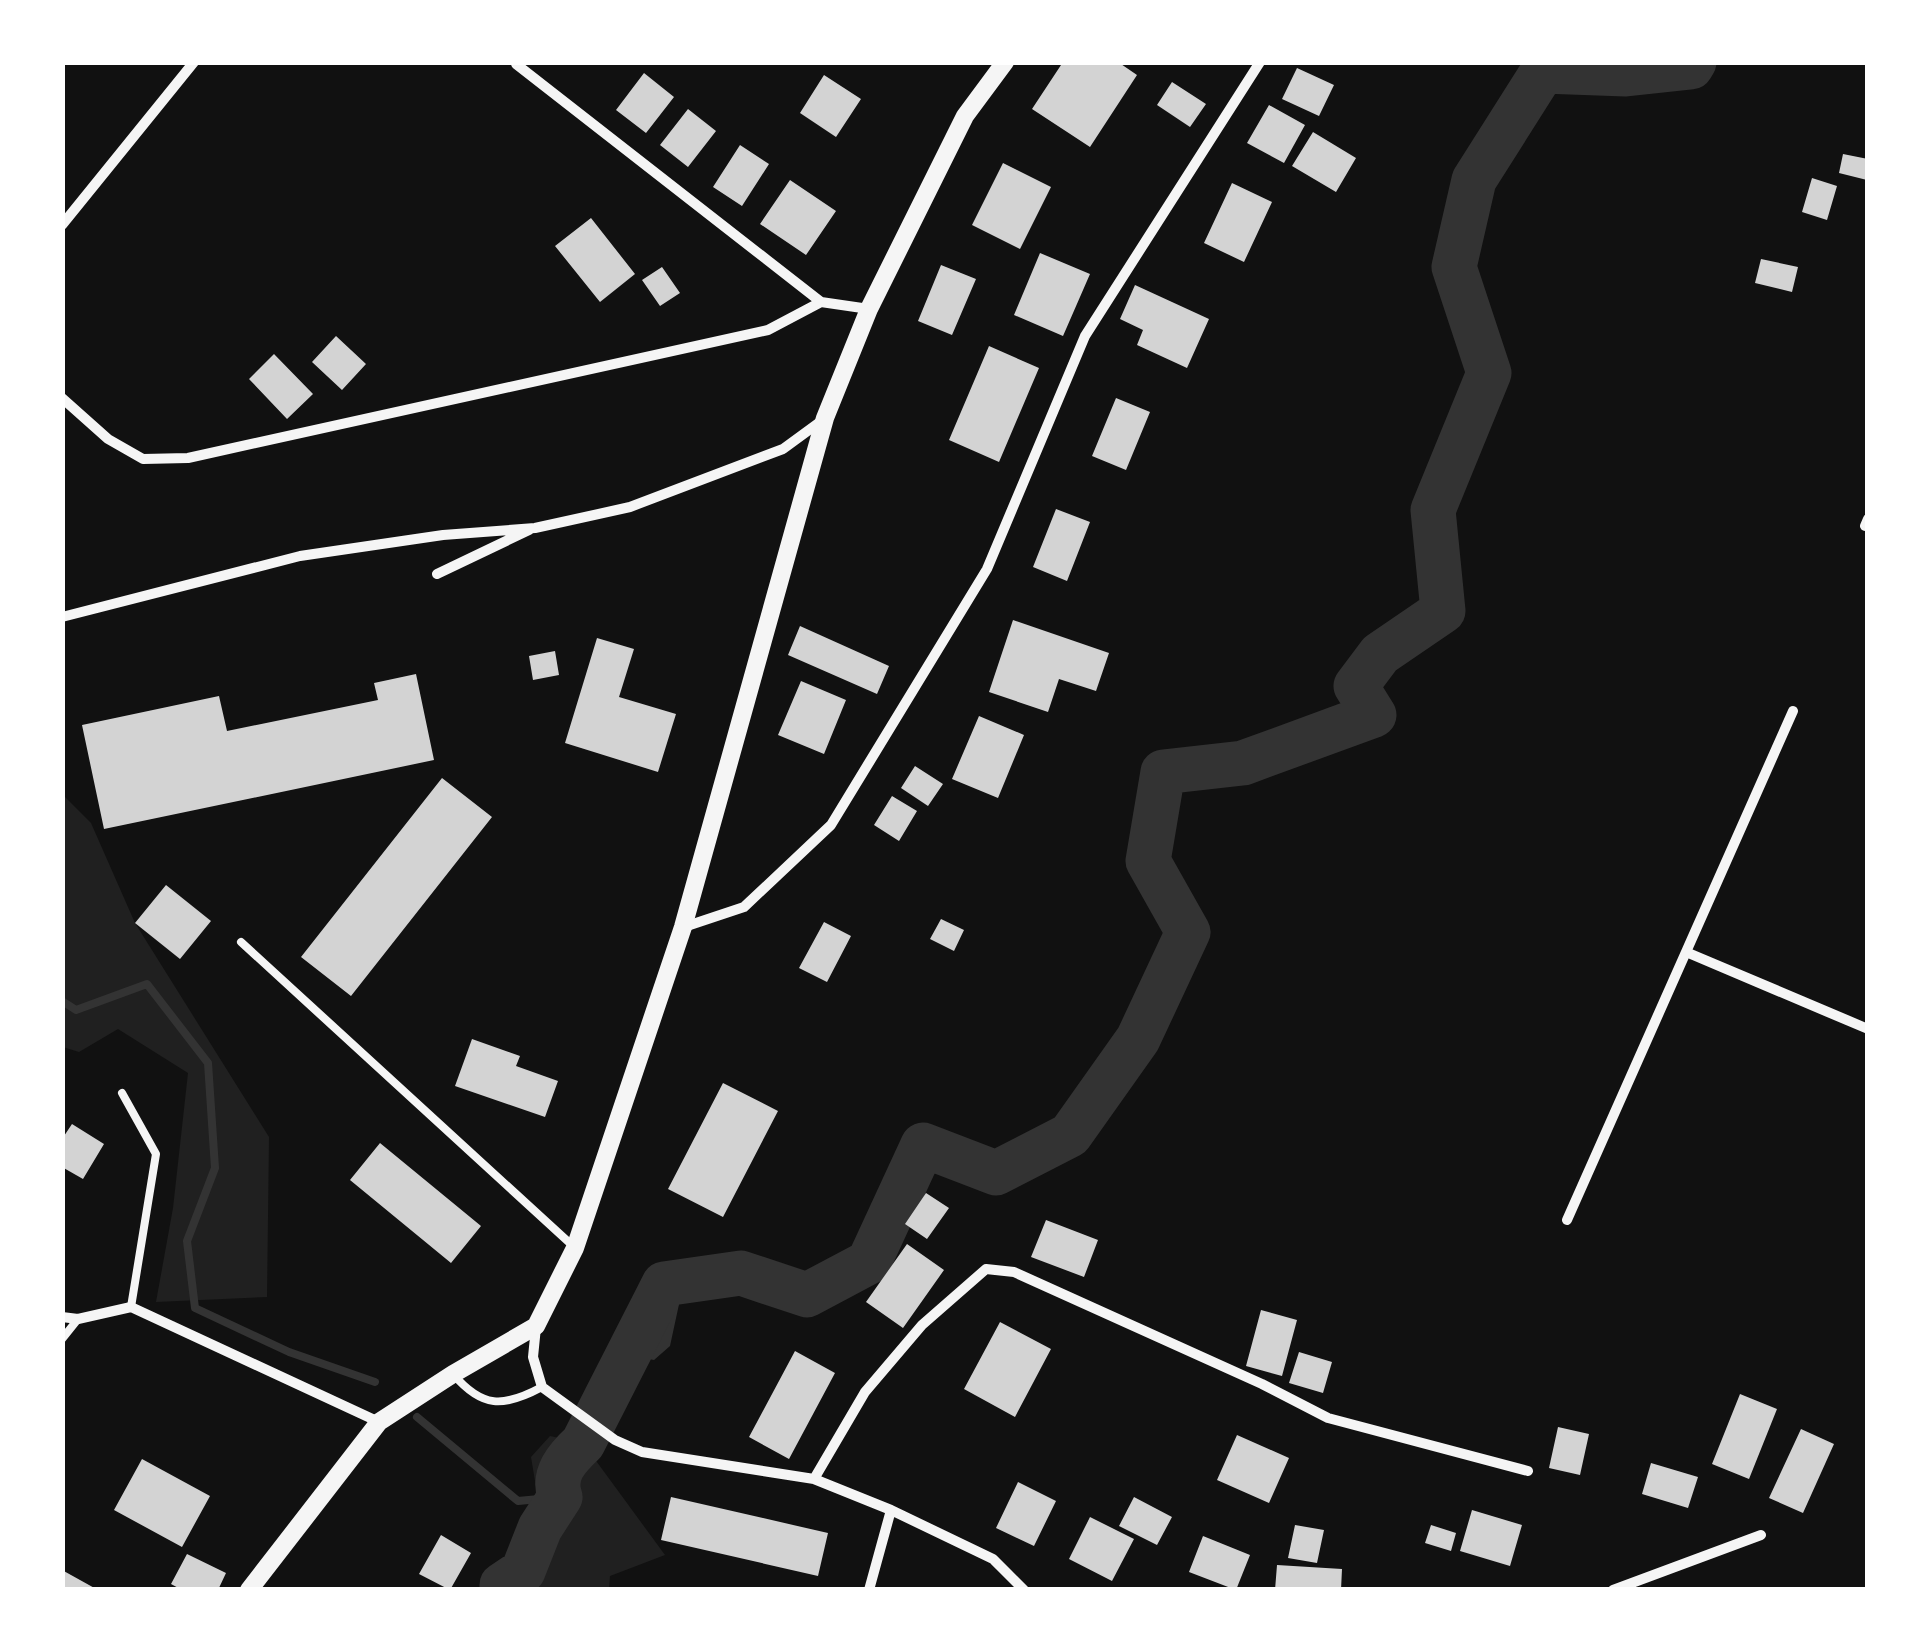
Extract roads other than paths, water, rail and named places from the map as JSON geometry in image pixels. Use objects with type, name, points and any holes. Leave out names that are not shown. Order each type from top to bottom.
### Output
[{"type":"street","points":[[62,226],[194,62]]},
{"type":"street","points":[[1005,62],[964,116],[868,309],[825,418],[683,927],[575,1248],[536,1326],[533,1357],[542,1387],[615,1440],[642,1452],[814,1479],[891,1510],[993,1559],[1024,1590]]},
{"type":"street","points":[[683,927],[744,907],[831,824],[987,569],[1086,336],[1260,62]]},
{"type":"street","points":[[516,64],[821,302],[868,309]]},
{"type":"street","points":[[62,398],[108,439],[143,459],[188,458],[768,330],[821,302]]},
{"type":"street","points":[[62,617],[300,556],[535,528],[630,507],[783,449],[825,418]]},
{"type":"street","points":[[436,574],[535,528]]},
{"type":"street","points":[[1566,1220],[1793,711]]},
{"type":"street","points":[[1686,952],[1868,1029]]},
{"type":"street","points":[[814,1479],[865,1392],[922,1325],[986,1269],[1014,1272],[1262,1384],[1328,1418],[1528,1471]]},
{"type":"street","points":[[62,1317],[78,1319],[131,1307],[379,1422]]},
{"type":"street","points":[[249,1590],[379,1422],[536,1326]]},
{"type":"street","points":[[869,1590],[891,1510]]},
{"type":"street","points":[[1613,1590],[1761,1534]]},
{"type":"lane","points":[[241,942],[575,1248]]},
{"type":"lane","points":[[122,1093],[156,1154],[131,1307]]},
{"type":"lane","points":[[62,1340],[78,1319]]},
{"type":"lane","points":[[453,1374],[472,1396],[498,1402],[525,1396],[542,1387]]},
{"type":"waterway","points":[[502,1590],[502,1585],[523,1571],[540,1528],[560,1497],[558,1481],[563,1467],[583,1443],[664,1284],[741,1273],[807,1295],[869,1262],[923,1145],[996,1173],[1070,1135],[1138,1039],[1188,932],[1148,861],[1163,772],[1243,763],[1374,715],[1356,686],[1380,654],[1443,611],[1433,510],[1489,373],[1454,267],[1474,180],[1543,71],[1626,74],[1691,67],[1694,62]]},
{"type":"waterway","points":[[62,1001],[76,1010],[147,984],[208,1063],[215,1168],[187,1241],[195,1308],[289,1352],[375,1382]]},
{"type":"waterway","points":[[417,1417],[518,1501],[560,1497]]}]
